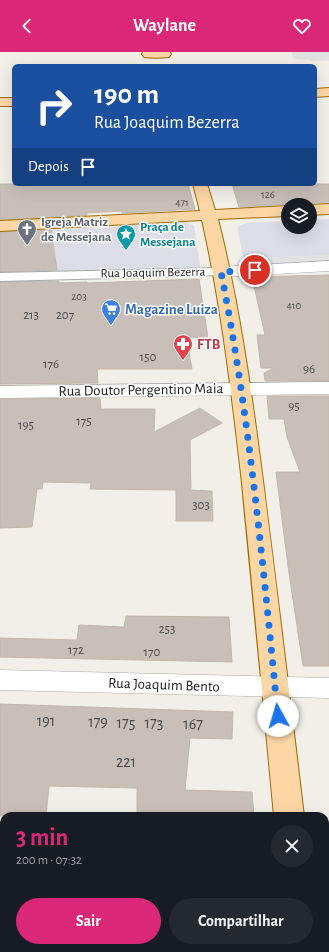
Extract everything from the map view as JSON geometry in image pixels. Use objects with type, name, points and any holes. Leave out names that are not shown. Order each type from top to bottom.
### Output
[{"type":"main road","points":[[149,57],[165,53],[169,64]]},
{"type":"main road","points":[[317,92],[329,92]]},
{"type":"main road","points":[[0,102],[12,102]]},
{"type":"main road","points":[[201,186],[209,215],[221,272],[241,389],[265,586],[288,812]]},
{"type":"main road","points":[[317,210],[329,209]]},
{"type":"main road","points":[[0,226],[281,211]]},
{"type":"street","name":"Rua Joaquim Bezerra","points":[[0,277],[221,272],[329,266]]},
{"type":"street","name":"Rua Doutor Pergentino Maia","points":[[0,392],[329,388]]},
{"type":"street","name":"Rua Joaquim Bento","points":[[0,680],[275,688],[329,688]]},
{"type":"shaded area","points":[[291,52],[329,52],[329,61],[296,59],[293,58]]},
{"type":"shaded area","name":"Praça de Messejana","points":[[329,219],[329,255],[257,258],[258,264],[244,260],[237,227],[247,223],[281,221],[281,234],[317,234],[317,220]]},
{"type":"shaded area","name":"Praça de Messejana","points":[[185,222],[194,225],[201,271],[0,277],[0,261],[54,252],[52,239],[42,240],[0,233]]},
{"type":"shaded area","points":[[329,255],[329,261],[258,264],[257,258]]},
{"type":"building","points":[[0,184],[12,184],[12,186],[189,186],[195,209],[122,213],[122,211],[87,213],[87,215],[0,220]]},
{"type":"building","points":[[317,184],[329,184],[329,202],[317,203],[317,198],[281,198],[281,205],[239,207],[233,186],[317,186]]},
{"type":"building","points":[[51,230],[57,270],[0,272],[0,232]]},
{"type":"building","points":[[329,275],[329,381],[265,381],[264,373],[274,368],[261,368],[257,335],[265,335],[252,277]]},
{"type":"building","points":[[199,279],[208,338],[186,337],[192,369],[97,369],[98,383],[0,384],[0,282],[59,281],[59,283],[87,283]]},
{"type":"building","points":[[267,396],[329,396],[329,666],[303,666],[276,472],[300,472],[287,437],[284,419],[269,419]]},
{"type":"building","points":[[100,398],[101,409],[155,409],[154,432],[200,408],[222,423],[190,440],[191,490],[212,491],[213,521],[176,521],[176,490],[90,489],[91,483],[43,482],[42,489],[37,489],[32,527],[0,528],[0,399]]},
{"type":"building","points":[[126,616],[229,617],[232,662],[0,657],[0,638],[77,640],[79,625],[124,627]]},
{"type":"building","points":[[0,704],[233,712],[232,739],[190,738],[185,790],[252,792],[254,812],[137,812],[137,788],[49,786],[46,812],[0,812]]},
{"type":"place","name":"Igreja Matriz de Messejana","points":[[27,246]]},
{"type":"place","name":"Praça de Messejana","points":[[126,251]]},
{"type":"place","name":"Magazine Luiza","points":[[111,326]]},
{"type":"place","name":"FTB","points":[[183,361]]},
{"type":"route","points":[[255,270],[221,272],[243,401],[268,607],[278,716]]}]
